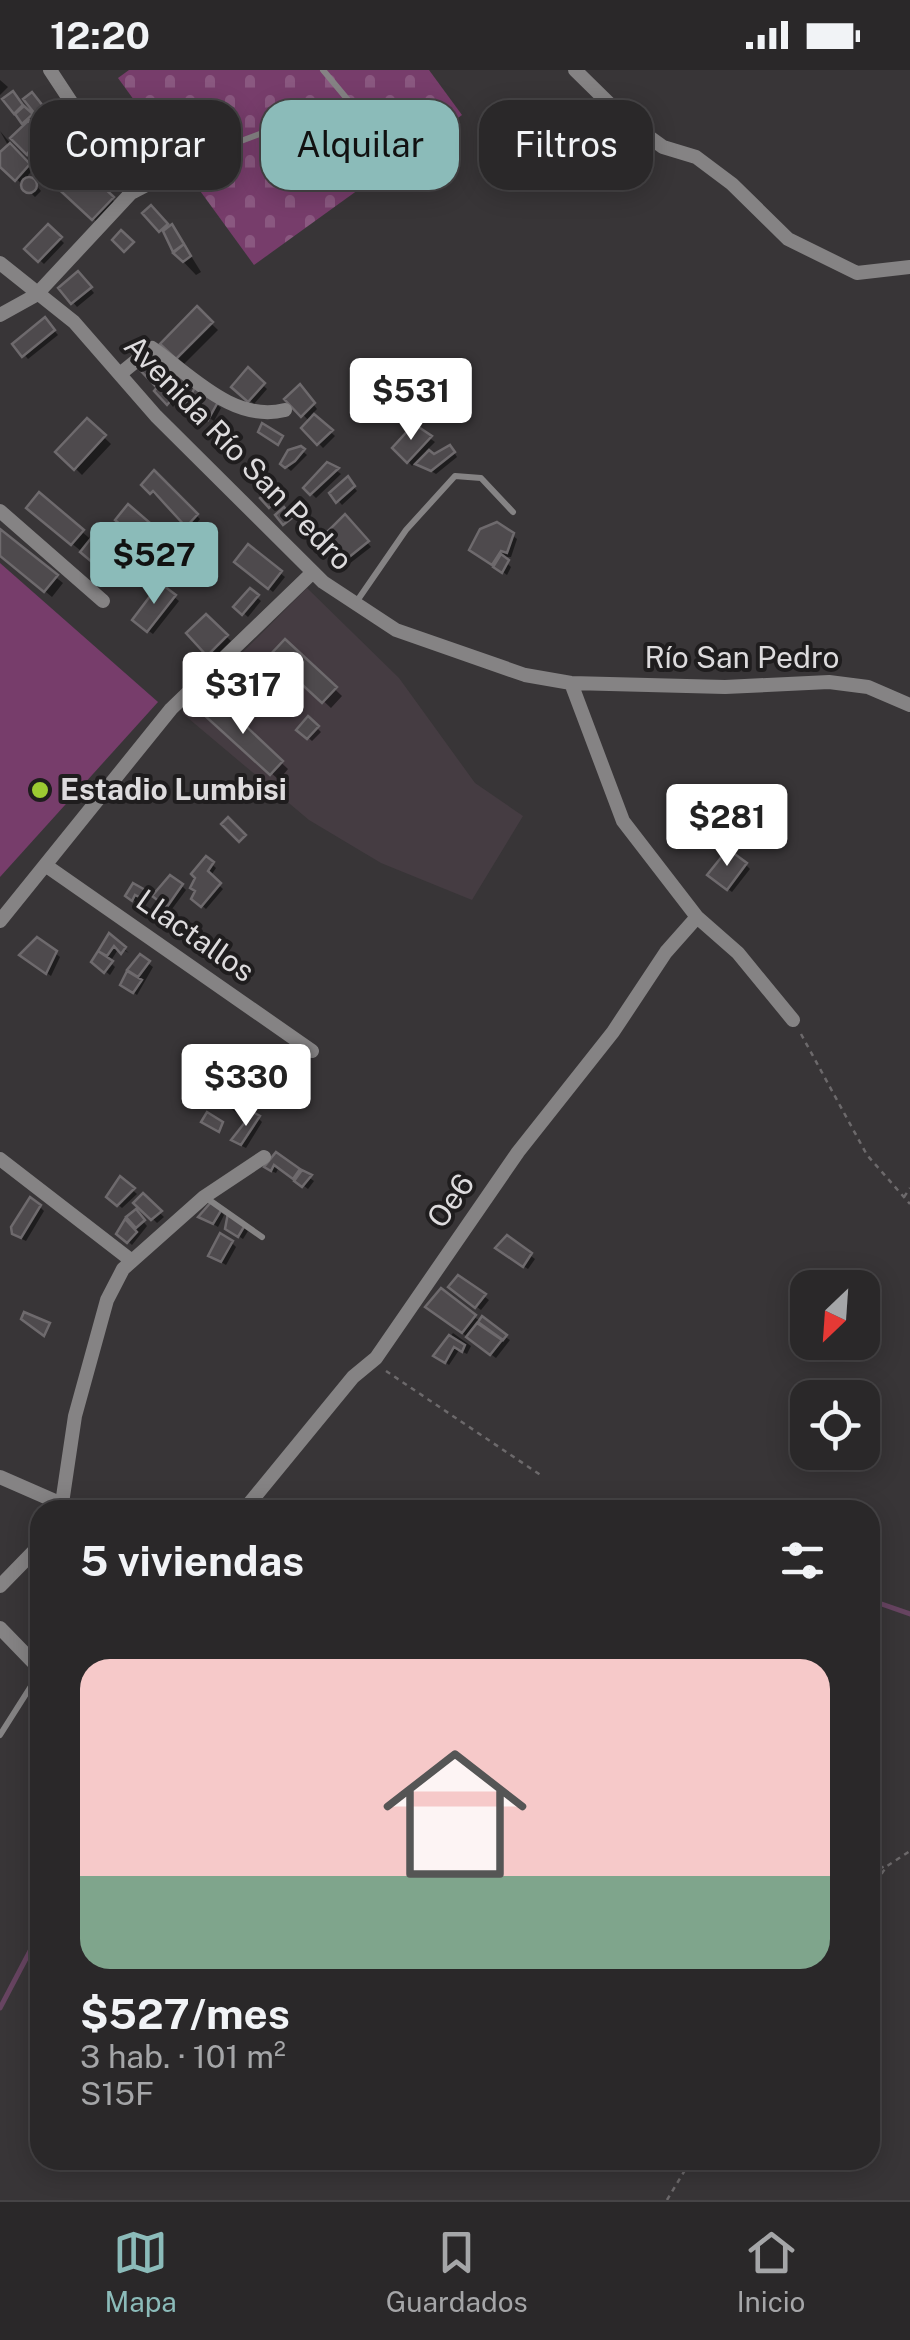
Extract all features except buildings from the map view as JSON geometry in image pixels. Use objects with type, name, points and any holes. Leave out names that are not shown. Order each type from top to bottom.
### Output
[{"type":"street","points":[[50,70],[131,193]]},
{"type":"street","points":[[575,70],[627,121],[663,147],[696,157],[804,248],[857,273],[910,267]]},
{"type":"street","points":[[0,315],[36,294],[137,190]]},
{"type":"street","name":"Avenida Río San Pedro","points":[[0,263],[74,322],[313,572],[353,606],[396,630],[525,675],[572,683]]},
{"type":"street","points":[[120,374],[152,348],[213,395],[267,414],[285,410]]},
{"type":"street","points":[[0,511],[102,600]]},
{"type":"street","points":[[0,921],[48,867],[171,709],[313,572]]},
{"type":"street","name":"Río San Pedro","points":[[572,683],[725,687],[829,682],[868,687],[910,705]]},
{"type":"street","points":[[572,683],[612,801],[697,917],[738,952],[793,1020]]},
{"type":"street","name":"Llactallos","points":[[48,867],[312,1051]]},
{"type":"street","name":"Oe6","points":[[252,1500],[353,1377],[372,1361],[518,1152],[613,1032],[666,952],[697,917]]},
{"type":"street","points":[[64,1500],[75,1416],[107,1300],[132,1260],[204,1196],[264,1157]]},
{"type":"street","points":[[0,1160],[132,1260]]},
{"type":"street","points":[[0,1478],[46,1500]]},
{"type":"street","points":[[0,1586],[30,1554]]},
{"type":"street","points":[[0,1628],[30,1657]]},
{"type":"lane","points":[[241,141],[281,126],[342,119],[348,112],[348,100],[324,70]]},
{"type":"lane","points":[[353,606],[406,530],[455,476],[481,478],[513,512]]},
{"type":"lane","points":[[204,1196],[262,1237]]},
{"type":"lane","points":[[0,1735],[30,1680]]},
{"type":"path","points":[[793,1020],[867,1155],[910,1204]]},
{"type":"path","points":[[903,1198],[910,1188]]},
{"type":"path","points":[[372,1361],[542,1476]]},
{"type":"path","points":[[880,1869],[910,1851]]},
{"type":"path","points":[[880,1876],[887,1866]]},
{"type":"path","points":[[668,2200],[685,2170]]},
{"type":"shaded area","points":[[307,588],[399,678],[475,783],[523,816],[472,900],[381,863],[309,820],[182,713]]},
{"type":"green space","points":[[129,70],[429,70],[451,100],[261,100],[261,190],[358,190],[254,265],[199,190],[241,190],[241,100],[134,100],[118,78]]},
{"type":"green space","name":"Estadio Lumbisi","points":[[0,563],[158,702],[0,877]]},
{"type":"waterway","points":[[880,1604],[910,1614]]},
{"type":"waterway","points":[[0,2008],[30,1951]]},
{"type":"place","name":"Estadio Lumbisi","points":[[40,790]]}]
